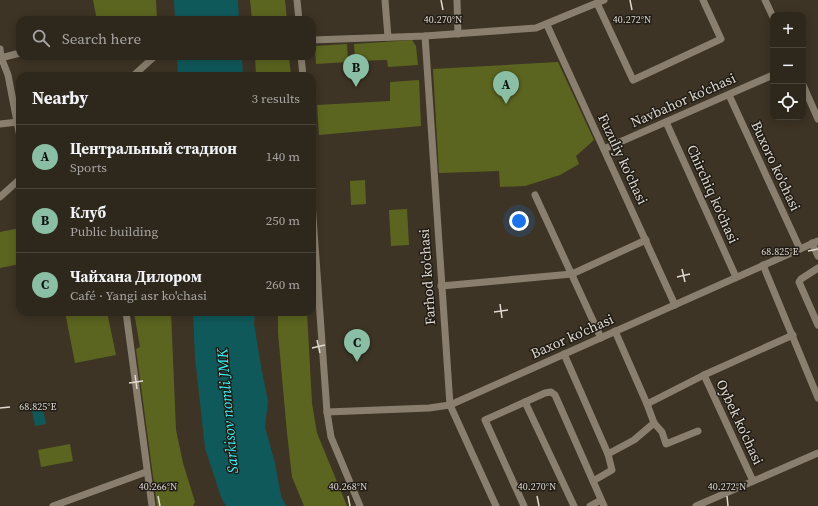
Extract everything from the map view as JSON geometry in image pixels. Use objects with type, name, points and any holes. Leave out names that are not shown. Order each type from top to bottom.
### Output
[{"type":"street","points":[[297,0],[299,16]]},
{"type":"street","points":[[385,0],[388,37]]},
{"type":"street","points":[[457,0],[458,34]]},
{"type":"street","points":[[316,40],[425,36],[536,28],[547,25],[604,0]]},
{"type":"street","points":[[597,3],[633,80],[721,39],[703,0]]},
{"type":"street","points":[[766,0],[771,12]]},
{"type":"street","name":"Fuzuliy ko'chasi","points":[[547,25],[675,305]]},
{"type":"street","name":"Farhod ko'chasi","points":[[425,36],[450,405],[496,506]]},
{"type":"street","points":[[0,49],[1,58],[8,75],[16,113]]},
{"type":"street","points":[[1,58],[16,54]]},
{"type":"street","points":[[137,72],[151,60]]},
{"type":"street","points":[[302,60],[303,72]]},
{"type":"street","name":"Navbahor ko'chasi","points":[[604,149],[770,76]]},
{"type":"street","points":[[806,92],[818,119]]},
{"type":"street","name":"Buxoro ko'chasi","points":[[729,95],[800,249]]},
{"type":"street","points":[[0,124],[16,122]]},
{"type":"street","name":"Chirchiq ko'chasi","points":[[666,122],[736,277]]},
{"type":"street","points":[[0,197],[16,183]]},
{"type":"street","points":[[535,195],[600,338]]},
{"type":"street","points":[[441,286],[572,274],[646,240]]},
{"type":"street","points":[[815,242],[818,256]]},
{"type":"street","name":"Baxor ko'chasi","points":[[327,412],[429,408],[450,405],[815,242]]},
{"type":"street","points":[[316,259],[327,412],[331,438],[360,506]]},
{"type":"street","points":[[763,266],[818,398]]},
{"type":"street","points":[[818,268],[800,282],[818,325]]},
{"type":"street","points":[[126,316],[146,472],[152,506]]},
{"type":"street","points":[[615,331],[654,423],[662,432],[666,444],[698,431]]},
{"type":"street","points":[[647,404],[704,374],[793,335]]},
{"type":"street","points":[[564,354],[608,454],[612,470],[593,481]]},
{"type":"street","name":"Oybek ko'chasi","points":[[704,374],[753,481]]},
{"type":"street","points":[[524,506],[485,420],[551,392],[555,396],[603,503],[590,506]]},
{"type":"street","points":[[525,402],[574,506]]},
{"type":"street","points":[[608,454],[634,440],[654,423]]},
{"type":"street","points":[[696,506],[818,453]]},
{"type":"street","points":[[53,506],[146,472]]},
{"type":"green space","points":[[93,0],[156,0],[157,16],[96,16]]},
{"type":"green space","points":[[250,0],[285,0],[287,16],[252,16]]},
{"type":"green space","points":[[412,40],[416,46],[418,65],[388,67],[387,60],[355,61],[354,44]]},
{"type":"green space","points":[[347,44],[348,62],[316,64],[316,46]]},
{"type":"green space","points":[[255,60],[289,60],[291,72],[256,72]]},
{"type":"green space","points":[[558,62],[594,140],[576,156],[579,164],[560,175],[525,186],[500,187],[499,171],[439,173],[433,69]]},
{"type":"green space","points":[[419,80],[421,126],[319,135],[317,105],[390,101],[390,82]]},
{"type":"green space","points":[[365,180],[366,204],[351,205],[350,181]]},
{"type":"green space","points":[[407,209],[409,245],[391,246],[389,210]]},
{"type":"green space","points":[[16,229],[16,265],[0,268],[0,232]]},
{"type":"green space","points":[[66,316],[108,316],[116,355],[75,363]]},
{"type":"green space","points":[[135,316],[171,316],[176,430],[183,463],[195,502],[193,506],[157,506],[136,349],[140,347]]},
{"type":"green space","points":[[278,316],[307,316],[312,403],[317,433],[347,506],[304,506],[292,477],[278,333]]},
{"type":"green space","points":[[70,444],[73,461],[41,467],[38,450]]},
{"type":"water","points":[[174,0],[238,0],[239,16],[175,16]]},
{"type":"water","points":[[177,60],[242,60],[243,72],[178,72]]},
{"type":"water","name":"Sarkisov nomli JMK","points":[[193,316],[255,316],[254,324],[268,401],[265,427],[275,463],[281,496],[286,506],[226,506],[221,497],[205,448],[195,358]]},
{"type":"water","points":[[42,404],[46,424],[35,426],[31,406]]},
{"type":"place","name":"Клуб","points":[[356,87]]},
{"type":"place","name":"Центральный стадион","points":[[506,104]]},
{"type":"place","name":"Чайхана Дилором","points":[[357,362]]}]
